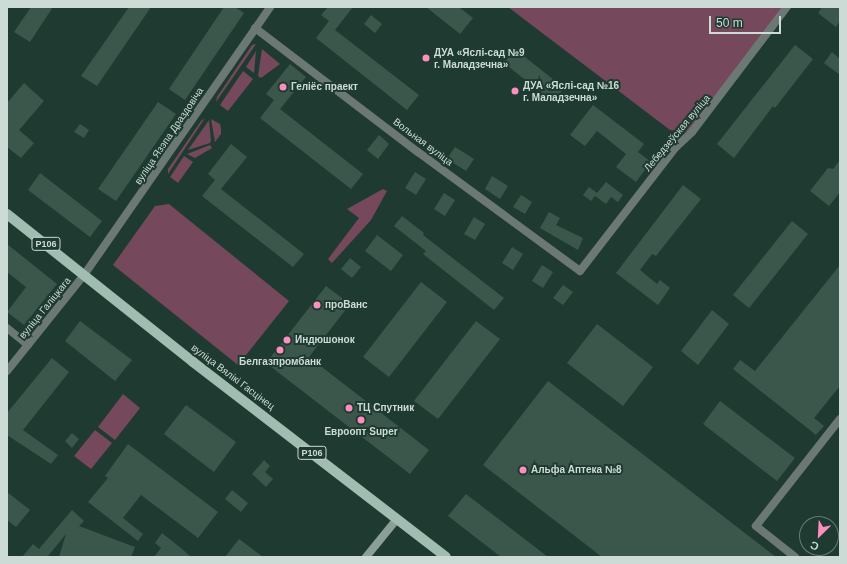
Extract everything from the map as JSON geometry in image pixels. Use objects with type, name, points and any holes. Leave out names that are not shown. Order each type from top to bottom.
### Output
[{"type":"main road","name":"вуліца Вялікі Гасцінец","points":[[7,214],[193,362],[446,557]]},
{"type":"main road","points":[[366,557],[397,519]]},
{"type":"street","name":"вуліца Язэпа Драздовіча","points":[[84,275],[270,7]]},
{"type":"street","name":"Лебедзеўская вуліца","points":[[580,271],[676,147],[692,132],[787,7]]},
{"type":"street","name":"Вольная вуліца","points":[[254,28],[418,152],[580,271]]},
{"type":"street","name":"вуліца Галіцкага","points":[[7,372],[84,275]]},
{"type":"street","points":[[7,328],[28,345]]},
{"type":"street","points":[[795,557],[756,526],[840,419]]},
{"type":"shaded area","points":[[508,7],[787,7],[692,132],[670,130]]},
{"type":"shaded area","points":[[256,44],[216,102],[217,97],[252,45]]},
{"type":"shaded area","points":[[262,49],[280,64],[261,78],[258,76]]},
{"type":"shaded area","points":[[256,51],[254,73],[246,67]]},
{"type":"shaded area","points":[[243,71],[253,79],[228,111],[220,105]]},
{"type":"shaded area","points":[[205,118],[168,174],[168,169],[201,121]]},
{"type":"shaded area","points":[[211,119],[220,124],[221,129],[221,134],[215,142]]},
{"type":"shaded area","points":[[209,120],[210,143],[188,150]]},
{"type":"shaded area","points":[[210,145],[212,148],[195,158],[187,154]]},
{"type":"shaded area","points":[[184,156],[193,162],[178,183],[170,177]]},
{"type":"shaded area","points":[[383,189],[387,191],[371,220],[332,263],[328,259],[359,218],[347,209]]},
{"type":"shaded area","points":[[169,204],[289,301],[238,365],[113,265],[155,206]]},
{"type":"shaded area","points":[[123,394],[140,408],[115,440],[98,427]]},
{"type":"shaded area","points":[[95,430],[112,443],[91,469],[74,456]]},
{"type":"building","points":[[31,7],[53,7],[30,42],[14,32]]},
{"type":"building","points":[[129,7],[151,7],[97,86],[81,76]]},
{"type":"building","points":[[224,7],[235,7],[244,13],[185,100],[169,89]]},
{"type":"building","points":[[328,7],[353,7],[335,30],[419,95],[407,110],[316,38],[329,21],[321,15]]},
{"type":"building","points":[[426,7],[459,7],[473,18],[460,34]]},
{"type":"building","points":[[822,7],[840,7],[840,21],[836,27],[818,13]]},
{"type":"building","points":[[371,15],[382,24],[375,33],[364,24]]},
{"type":"building","points":[[795,45],[813,59],[775,108],[773,106],[734,158],[717,144]]},
{"type":"building","points":[[515,49],[564,88],[553,102],[504,63]]},
{"type":"building","points":[[832,52],[840,59],[840,75],[824,63]]},
{"type":"building","points":[[290,64],[306,77],[280,109],[363,174],[351,189],[260,118],[274,100],[266,94]]},
{"type":"building","points":[[24,83],[44,101],[19,130],[34,143],[21,158],[7,147],[7,103]]},
{"type":"building","points":[[158,102],[176,114],[116,201],[98,189]]},
{"type":"building","points":[[593,105],[644,144],[638,152],[651,162],[636,182],[616,167],[626,154],[597,131],[585,146],[570,135]]},
{"type":"building","points":[[80,124],[89,130],[84,138],[74,132]]},
{"type":"building","points":[[379,135],[389,144],[378,159],[367,150]]},
{"type":"building","points":[[231,144],[247,157],[221,189],[304,254],[293,267],[202,196],[215,180],[208,174]]},
{"type":"building","points":[[455,147],[474,159],[466,171],[447,159]]},
{"type":"building","points":[[840,160],[840,192],[829,206],[810,191],[828,168],[833,169]]},
{"type":"building","points":[[415,172],[426,179],[416,195],[405,188]]},
{"type":"building","points":[[40,173],[102,221],[90,237],[28,190]]},
{"type":"building","points":[[492,176],[508,186],[500,199],[485,189]]},
{"type":"building","points":[[606,182],[623,195],[618,202],[611,197],[606,204],[595,196],[591,201],[583,195],[589,187],[597,193]]},
{"type":"building","points":[[683,185],[701,199],[656,256],[652,254],[640,270],[657,284],[660,280],[670,288],[658,305],[616,273]]},
{"type":"building","points":[[444,193],[455,200],[445,216],[434,209]]},
{"type":"building","points":[[521,195],[532,202],[525,214],[513,207]]},
{"type":"building","points":[[549,212],[560,218],[556,225],[583,238],[578,250],[540,228]]},
{"type":"building","points":[[402,216],[424,233],[423,235],[504,298],[494,310],[423,254],[426,251],[394,226]]},
{"type":"building","points":[[474,217],[485,224],[475,240],[464,234]]},
{"type":"building","points":[[792,221],[808,234],[749,308],[733,295]]},
{"type":"building","points":[[377,235],[403,255],[391,271],[365,251]]},
{"type":"building","points":[[7,244],[57,284],[24,325],[7,312],[26,287],[7,272]]},
{"type":"building","points":[[512,247],[523,254],[513,270],[502,263]]},
{"type":"building","points":[[350,258],[361,267],[352,278],[341,269]]},
{"type":"building","points":[[542,265],[553,272],[543,288],[532,281]]},
{"type":"building","points":[[840,265],[840,386],[814,418],[824,426],[816,435],[733,369],[740,360],[755,371]]},
{"type":"building","points":[[421,282],[447,302],[389,377],[363,357]]},
{"type":"building","points":[[563,285],[573,292],[563,305],[553,298]]},
{"type":"building","name":"ТЦ Спутник","points":[[326,286],[350,304],[309,357],[429,450],[410,474],[266,363]]},
{"type":"building","points":[[712,310],[729,324],[698,365],[681,351]]},
{"type":"building","points":[[80,321],[132,360],[115,381],[65,341]]},
{"type":"building","points":[[476,321],[500,339],[438,419],[414,401]]},
{"type":"building","points":[[597,324],[653,367],[623,406],[567,363]]},
{"type":"building","points":[[52,358],[69,372],[23,430],[58,455],[51,464],[7,435],[7,413]]},
{"type":"building","points":[[548,381],[776,557],[602,557],[483,465]]},
{"type":"building","points":[[720,401],[795,458],[777,481],[703,424]]},
{"type":"building","points":[[186,405],[236,442],[214,472],[164,434]]},
{"type":"building","points":[[72,433],[79,439],[72,448],[65,441]]},
{"type":"building","points":[[128,444],[218,512],[198,538],[141,495],[123,518],[143,534],[138,541],[88,502],[108,478],[105,476]]},
{"type":"building","points":[[264,460],[270,466],[265,472],[273,479],[266,487],[252,474]]},
{"type":"building","points":[[232,490],[248,503],[241,512],[225,499]]},
{"type":"building","points":[[7,492],[30,510],[16,527],[7,520]]},
{"type":"building","points":[[466,494],[548,557],[501,557],[448,516]]},
{"type":"building","points":[[72,510],[84,521],[79,526],[135,547],[131,557],[59,557],[66,534],[48,556],[49,557],[22,557],[33,544],[39,549]]},
{"type":"building","points":[[162,533],[191,557],[154,557],[161,548],[155,543]]},
{"type":"building","points":[[239,539],[263,557],[225,557]]},
{"type":"place","name":"ДУА «Яслі-сад №9 г. Маладзечна»","points":[[426,58]]},
{"type":"place","name":"Геліёс праект","points":[[283,87]]},
{"type":"place","name":"ДУА «Яслі-сад №16 г. Маладзечна»","points":[[515,91]]},
{"type":"place","name":"проВанс","points":[[317,305]]},
{"type":"place","name":"Индюшонок","points":[[287,340]]},
{"type":"place","name":"Белгазпромбанк","points":[[280,350]]},
{"type":"place","name":"ТЦ Спутник","points":[[349,408]]},
{"type":"place","name":"Евроопт Super","points":[[361,420]]},
{"type":"place","name":"Альфа Аптека №8","points":[[523,470]]}]
